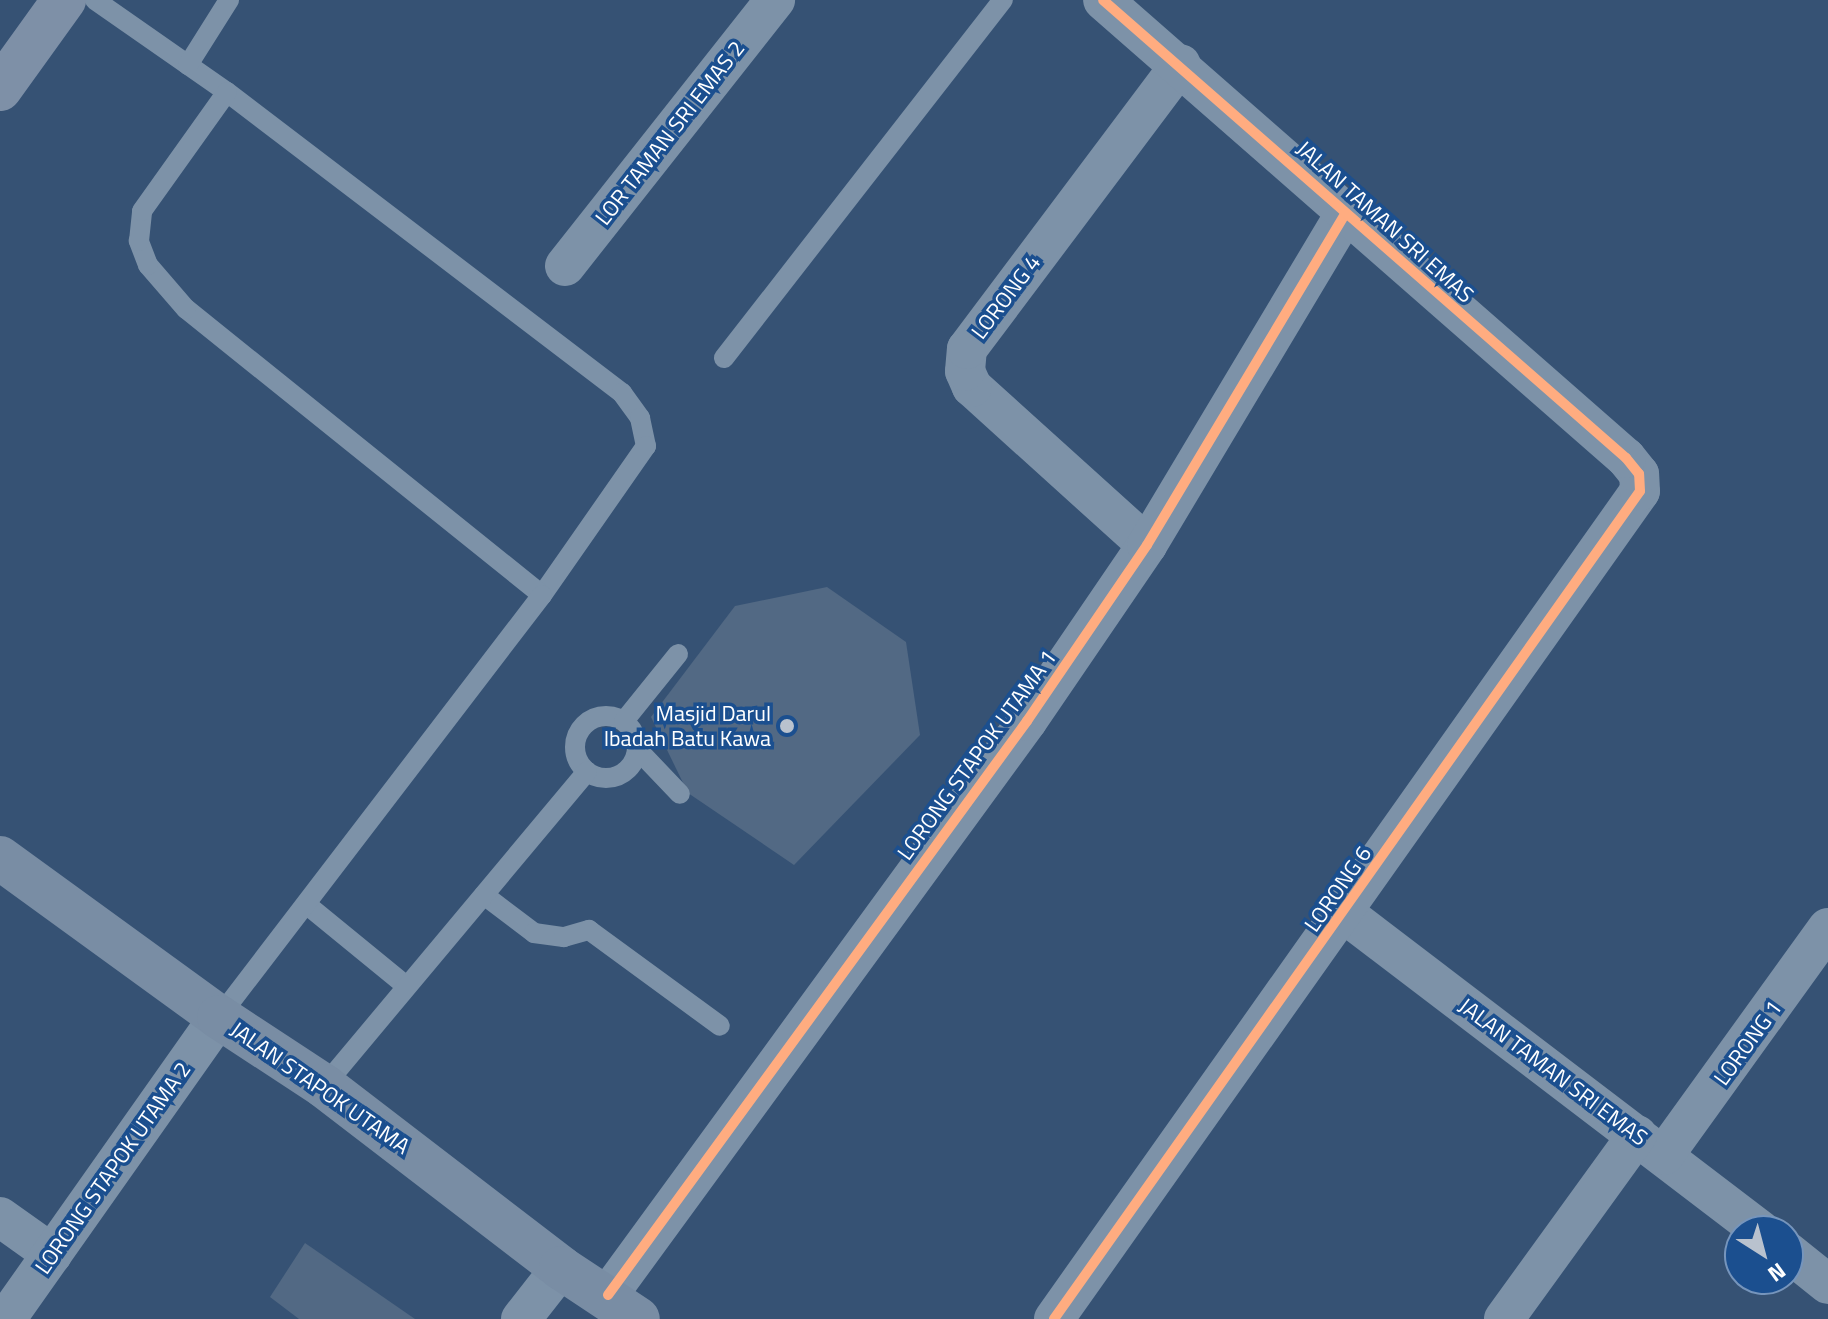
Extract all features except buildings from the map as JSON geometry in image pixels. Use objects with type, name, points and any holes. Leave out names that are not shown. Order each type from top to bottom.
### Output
[{"type":"highway","points":[[0,89],[64,0]]},
{"type":"main road","name":"JALAN STAPOK UTAMA","points":[[0,858],[219,1017],[324,1086],[561,1268],[623,1307]]},
{"type":"street","name":"LOR TAMAN SRI EMAS 2","points":[[565,266],[775,0]]},
{"type":"street","name":"JALAN TAMAN SRI EMAS","points":[[1112,3],[1344,216],[1639,474]]},
{"type":"street","name":"LORONG 4","points":[[1147,545],[972,387],[965,371],[967,349],[1181,64]]},
{"type":"street","name":"LORONG STAPOK UTAMA 1","points":[[623,1307],[1147,545],[1344,216]]},
{"type":"street","name":"LORONG 6","points":[[1054,1319],[1345,914],[1640,491],[1639,474]]},
{"type":"street","name":"JALAN TAMAN SRI EMAS","points":[[1345,914],[1740,1215]]},
{"type":"street","name":"LORONG 1","points":[[1504,1319],[1828,928]]},
{"type":"street","name":"LORONG STAPOK UTAMA 2","points":[[6,1319],[219,1017]]},
{"type":"street","points":[[0,1217],[52,1254]]},
{"type":"street","points":[[1804,1265],[1828,1284]]},
{"type":"street","points":[[521,1319],[561,1268]]},
{"type":"lane","points":[[95,0],[227,92],[622,393],[640,418],[646,446],[542,595],[219,1017]]},
{"type":"lane","points":[[188,65],[229,0]]},
{"type":"lane","points":[[724,358],[1003,0]]},
{"type":"lane","points":[[227,92],[142,211],[139,241],[148,265],[186,309],[542,595]]},
{"type":"lane","points":[[624,721],[678,654]]},
{"type":"lane","points":[[624,721],[596,717],[580,728],[574,747],[587,772],[605,778],[623,773],[637,749]]},
{"type":"lane","points":[[624,721],[637,749],[680,794]]},
{"type":"lane","points":[[324,1086],[405,985],[587,772]]},
{"type":"lane","points":[[484,895],[534,933],[564,937],[589,930],[720,1026]]},
{"type":"lane","points":[[306,904],[405,985]]},
{"type":"cycle path","points":[[1054,1319],[1640,491],[1639,474],[1626,458],[1103,0]]},
{"type":"cycle path","points":[[608,1295],[1027,721],[1147,545],[1344,216]]},
{"type":"place","name":"Masjid Darul Ibadah Batu Kawa","points":[[787,726]]}]
